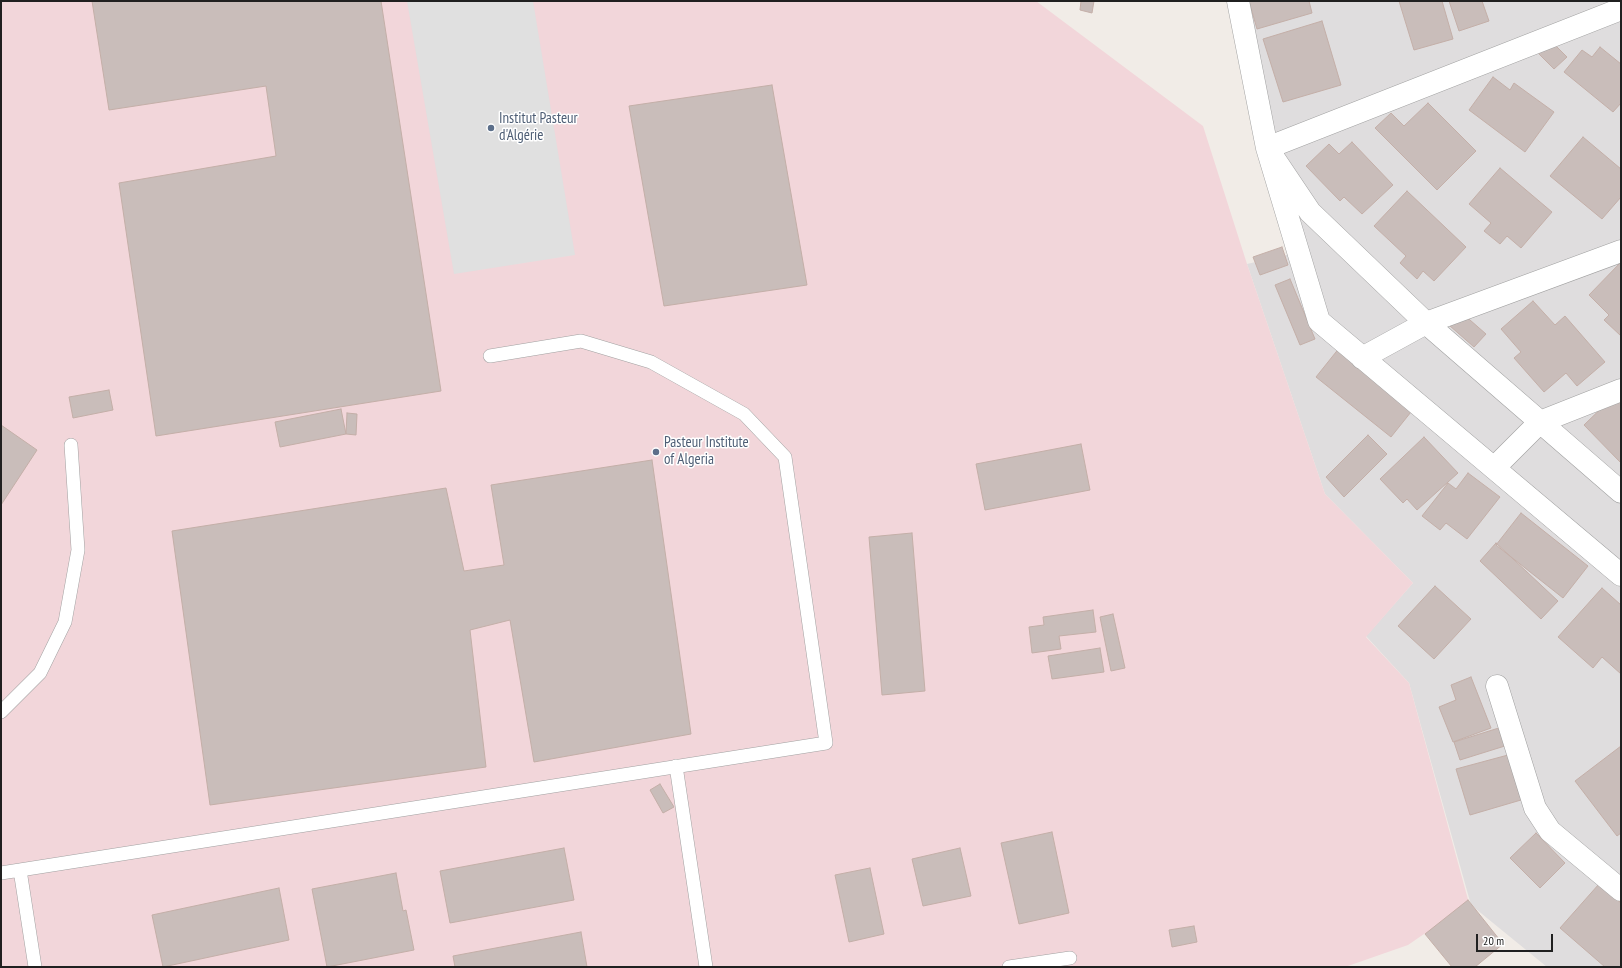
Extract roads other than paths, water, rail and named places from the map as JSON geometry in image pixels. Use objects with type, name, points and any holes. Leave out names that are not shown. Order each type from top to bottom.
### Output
[{"type":"street","points":[[1238,1],[1267,148],[1319,321],[1621,575]]},
{"type":"street","points":[[1267,148],[1620,11]]},
{"type":"street","points":[[1267,148],[1310,212],[1426,323],[1621,492]]},
{"type":"street","points":[[1362,358],[1426,323],[1621,250]]},
{"type":"street","points":[[1494,467],[1540,422],[1621,390]]},
{"type":"street","points":[[1497,686],[1535,808],[1550,831],[1621,890]]},
{"type":"lane","points":[[1,874],[826,743],[785,457],[744,414],[651,362],[581,341],[490,356]]},
{"type":"lane","points":[[1,712],[40,673],[65,622],[78,550],[71,446]]},
{"type":"lane","points":[[676,766],[706,967]]},
{"type":"lane","points":[[20,870],[35,967]]},
{"type":"lane","points":[[1009,967],[1070,958]]},
{"type":"place","name":"Institut Pasteur d'Algérie","points":[[491,128]]},
{"type":"place","name":"Pasteur Institute of Algeria","points":[[656,452]]}]
